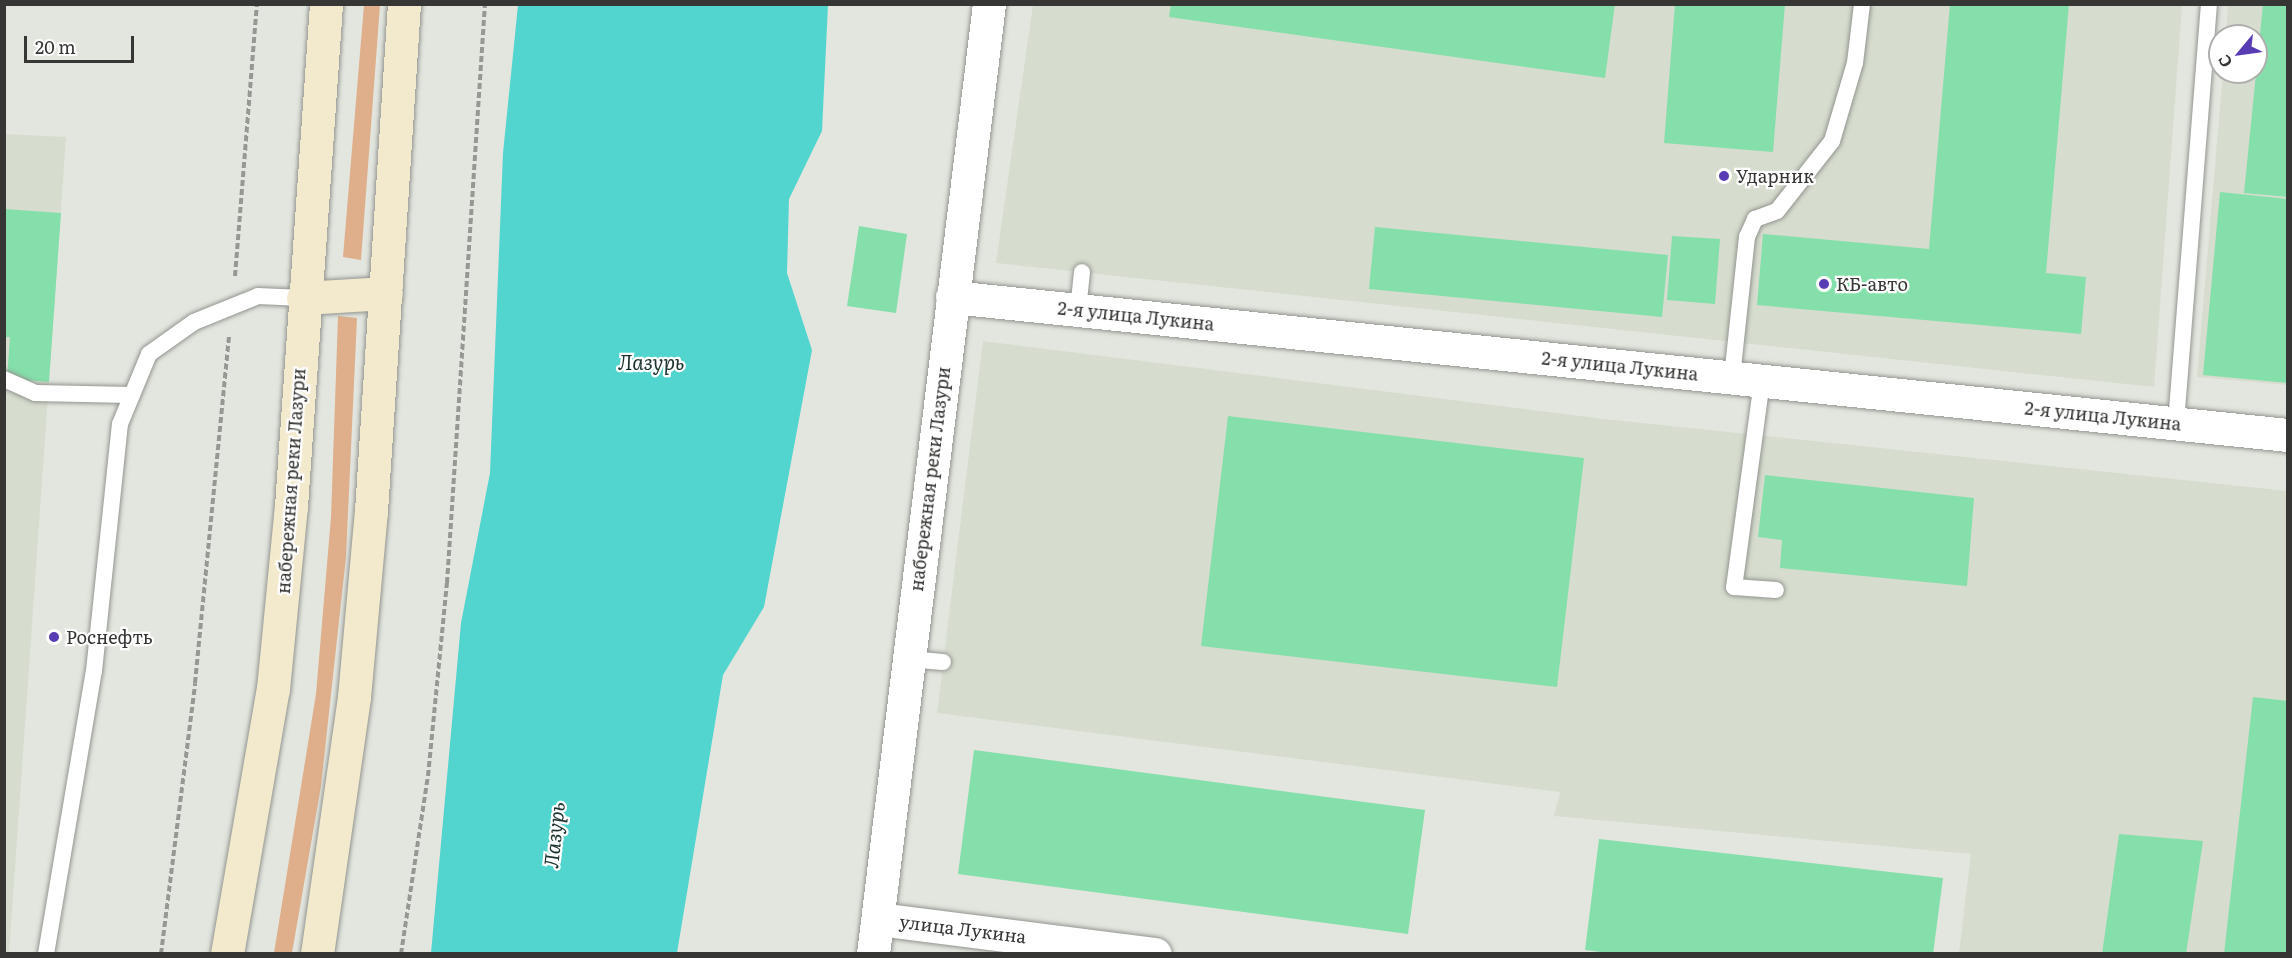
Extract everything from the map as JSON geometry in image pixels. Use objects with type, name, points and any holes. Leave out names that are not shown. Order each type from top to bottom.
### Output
[{"type":"main road","name":"набережная реки Лазури","points":[[227,954],[273,689],[291,506],[303,298],[326,4]]},
{"type":"main road","points":[[316,954],[354,697],[386,293],[404,4]]},
{"type":"main road","points":[[303,298],[386,293]]},
{"type":"street","name":"набережная реки Лазури","points":[[873,954],[989,4]]},
{"type":"street","name":"2-я улица Лукина","points":[[952,297],[2288,435]]},
{"type":"street","name":"улица Лукина","points":[[878,919],[1155,954]]},
{"type":"lane","points":[[1776,590],[1734,587],[1747,379],[1746,237],[1755,219],[1777,211],[1832,141],[1855,63],[1862,4]]},
{"type":"lane","points":[[2176,423],[2209,4]]},
{"type":"lane","points":[[1078,310],[1082,272]]},
{"type":"lane","points":[[46,954],[94,670],[120,424],[149,354],[194,322],[258,296],[303,298]]},
{"type":"lane","points":[[4,379],[35,393],[132,395]]},
{"type":"lane","points":[[909,659],[944,662]]},
{"type":"path","points":[[161,954],[195,683],[232,307],[257,4]]},
{"type":"path","points":[[401,954],[428,776],[447,584],[485,4]]},
{"type":"shaded area","points":[[364,5],[380,5],[361,260],[343,257]]},
{"type":"shaded area","points":[[1033,5],[2182,5],[2154,387],[996,263]]},
{"type":"shaded area","points":[[2228,5],[2287,5],[2287,385],[2197,377],[2222,84],[2268,84],[2268,24],[2227,24]]},
{"type":"shaded area","points":[[4,134],[66,137],[9,954],[4,953]]},
{"type":"shaded area","points":[[338,316],[357,318],[346,557],[321,786],[292,953],[274,953],[316,694],[331,517]]},
{"type":"shaded area","points":[[983,341],[1604,419],[2287,491],[2287,953],[1959,953],[1971,854],[1554,816],[1560,792],[937,713]]},
{"type":"water","name":"Лазурь","points":[[518,5],[828,5],[822,131],[789,199],[787,273],[812,350],[764,607],[723,675],[677,953],[431,953],[461,623],[490,473],[503,153]]},
{"type":"building","points":[[1171,4],[1615,4],[1605,78],[1169,17]]},
{"type":"building","points":[[1675,4],[1785,4],[1773,152],[1664,143]]},
{"type":"building","points":[[1950,4],[2069,4],[2046,273],[2086,277],[2081,334],[1757,305],[1763,234],[1929,249]]},
{"type":"building","points":[[2263,4],[2288,4],[2288,197],[2244,193],[2255,84],[2268,84],[2268,24],[2261,24]]},
{"type":"building","points":[[2220,192],[2288,199],[2288,383],[2203,375]]},
{"type":"building","points":[[4,209],[61,213],[49,382],[7,379],[10,337],[4,337]]},
{"type":"building","points":[[859,226],[907,234],[896,313],[847,306]]},
{"type":"building","points":[[1375,227],[1668,255],[1662,317],[1369,289]]},
{"type":"building","points":[[1672,236],[1720,239],[1715,304],[1667,300]]},
{"type":"building","points":[[1228,416],[1584,458],[1557,687],[1201,646]]},
{"type":"building","points":[[1765,475],[1974,498],[1967,586],[1780,568],[1782,540],[1758,537]]},
{"type":"building","points":[[2253,697],[2288,701],[2288,954],[2224,954]]},
{"type":"building","points":[[974,750],[1425,810],[1408,934],[958,874]]},
{"type":"building","points":[[2119,834],[2203,841],[2186,954],[2102,954]]},
{"type":"building","points":[[1599,839],[1943,878],[1933,954],[1616,954],[1585,950]]},
{"type":"place","name":"Ударник","points":[[1724,176]]},
{"type":"place","name":"КБ-авто","points":[[1824,284]]},
{"type":"place","name":"Роснефть","points":[[54,637]]}]
